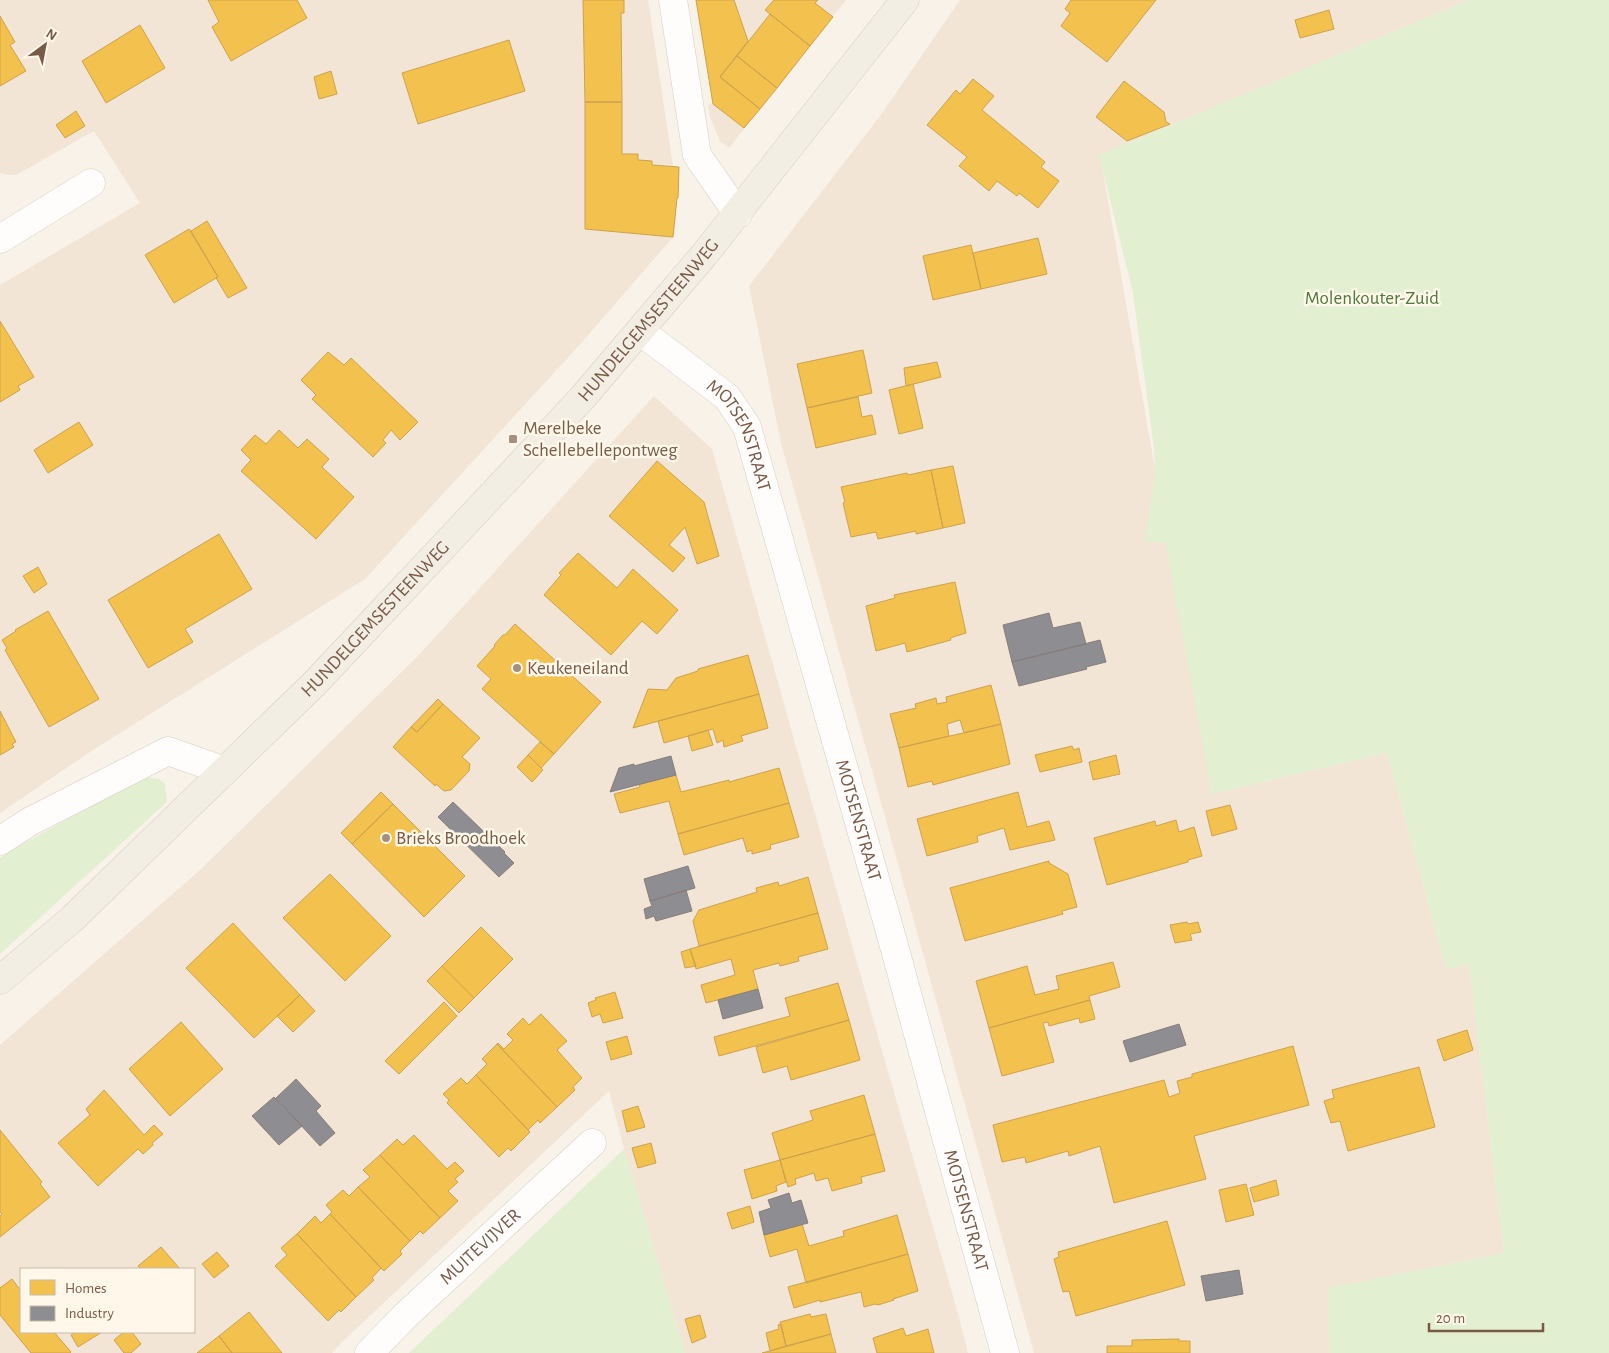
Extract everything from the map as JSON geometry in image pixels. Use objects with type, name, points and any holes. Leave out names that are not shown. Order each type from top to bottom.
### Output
[{"type":"main road","name":"HUNDELGEMSESTEENWEG","points":[[0,980],[72,919],[225,772],[322,675],[512,474],[583,397],[738,214],[905,0]]},
{"type":"street","points":[[673,0],[697,155],[738,214]]},
{"type":"street","points":[[0,238],[91,182]]},
{"type":"street","name":"MOTSENSTRAAT","points":[[640,331],[727,397],[747,427],[893,942],[1005,1353]]},
{"type":"street","points":[[0,841],[29,822],[168,751],[225,772]]},
{"type":"street","name":"MUITEVIJVER","points":[[369,1353],[413,1309],[592,1142]]},
{"type":"shaded area","points":[[0,0],[648,0],[673,166],[679,167],[678,198],[673,237],[584,340],[365,579],[93,750],[0,813],[0,285],[140,203],[94,131],[16,175],[0,173]]},
{"type":"shaded area","points":[[696,0],[846,0],[729,148],[720,141],[710,117],[708,105],[713,103]]},
{"type":"shaded area","points":[[960,0],[1468,0],[1100,155],[1212,794],[1387,753],[1446,969],[1469,963],[1504,1253],[1329,1288],[1329,1353],[1034,1353],[781,443],[749,286],[880,116]]},
{"type":"shaded area","points":[[654,396],[712,449],[968,1353],[685,1353],[624,1149],[609,1091],[332,1353],[0,1353],[0,1045],[199,871],[418,656]]},
{"type":"green space","name":"Molenkouter-Zuid","points":[[1468,0],[1609,0],[1609,1353],[1329,1353],[1328,1288],[1504,1253],[1469,964],[1446,969],[1387,753],[1212,794],[1165,542],[1144,542],[1155,476],[1154,448],[1133,293],[1099,155]]},
{"type":"green space","points":[[144,777],[159,779],[165,784],[167,802],[0,954],[0,858]]},
{"type":"green space","points":[[624,1149],[685,1353],[409,1353]]},
{"type":"building: Homes","points":[[208,0],[297,0],[307,18],[231,61],[212,27],[219,22]]},
{"type":"building: Homes","points":[[583,0],[624,0],[624,13],[621,13],[622,102],[585,102]]},
{"type":"building: Homes","points":[[696,0],[734,0],[748,41],[720,77],[760,109],[744,128],[713,104]]},
{"type":"building: Homes","points":[[774,0],[818,0],[815,3],[833,17],[810,46],[765,10]]},
{"type":"building: Homes","points":[[1071,0],[1156,0],[1107,62],[1061,26],[1070,13],[1065,9]]},
{"type":"building: Homes","points":[[1329,10],[1334,29],[1300,38],[1295,20]]},
{"type":"building: Homes","points":[[770,14],[810,46],[777,88],[737,56]]},
{"type":"building: Homes","points":[[0,16],[15,42],[10,45],[26,71],[0,86]]},
{"type":"building: Homes","points":[[140,25],[165,68],[106,103],[82,61]]},
{"type":"building: Homes","points":[[509,40],[525,91],[418,124],[402,73]]},
{"type":"building: Homes","points":[[737,56],[777,88],[760,109],[720,77]]},
{"type":"building: Homes","points":[[331,71],[337,94],[319,99],[314,77]]},
{"type":"building: Homes","points":[[973,79],[994,96],[982,110],[1045,162],[1041,167],[1059,181],[1038,208],[1019,193],[1017,196],[997,181],[989,191],[959,166],[967,157],[927,125],[956,90],[960,94]]},
{"type":"building: Homes","points":[[1124,81],[1164,112],[1166,122],[1170,124],[1127,141],[1096,117]]},
{"type":"building: Homes","points":[[585,102],[622,102],[622,154],[638,154],[638,160],[652,161],[652,165],[679,167],[678,198],[673,237],[585,229]]},
{"type":"building: Homes","points":[[76,111],[85,126],[65,138],[56,125]]},
{"type":"building: Homes","points":[[207,221],[247,288],[228,298],[191,231]]},
{"type":"building: Homes","points":[[189,229],[218,277],[174,303],[145,255]]},
{"type":"building: Homes","points":[[1038,238],[1047,274],[981,289],[973,253]]},
{"type":"building: Homes","points":[[971,245],[981,289],[933,300],[923,256]]},
{"type":"building: Homes","points":[[0,321],[34,377],[18,386],[20,390],[0,402]]},
{"type":"building: Homes","points":[[863,350],[872,393],[807,408],[797,364]]},
{"type":"building: Homes","points":[[328,352],[344,365],[351,358],[418,422],[400,440],[391,430],[383,440],[386,443],[373,457],[312,399],[316,395],[301,380]]},
{"type":"building: Homes","points":[[937,362],[941,377],[906,386],[904,368]]},
{"type":"building: Homes","points":[[913,384],[923,428],[899,434],[889,390]]},
{"type":"building: Homes","points":[[858,397],[862,417],[872,415],[876,434],[816,448],[807,408]]},
{"type":"building: Homes","points":[[79,422],[93,445],[48,473],[34,450]]},
{"type":"building: Homes","points":[[279,430],[298,448],[307,439],[329,459],[322,467],[354,497],[316,539],[241,471],[251,460],[241,450],[255,435],[266,444]]},
{"type":"building: Homes","points":[[657,461],[704,502],[719,556],[697,564],[685,527],[669,545],[685,558],[673,572],[609,516]]},
{"type":"building: Homes","points":[[953,466],[965,523],[943,528],[931,470]]},
{"type":"building: Homes","points":[[931,470],[943,528],[916,534],[916,531],[878,539],[876,532],[851,537],[841,487],[907,473],[908,475]]},
{"type":"building: Homes","points":[[219,534],[252,589],[185,629],[193,642],[148,668],[108,600]]},
{"type":"building: Homes","points":[[578,553],[617,588],[633,569],[678,610],[657,634],[642,621],[611,655],[544,595],[561,575],[559,573]]},
{"type":"building: Homes","points":[[38,567],[47,584],[34,593],[23,576]]},
{"type":"building: Homes","points":[[955,582],[966,633],[950,638],[951,640],[907,652],[905,643],[876,651],[866,606],[895,598],[894,595]]},
{"type":"building: Homes","points":[[48,611],[99,699],[49,727],[5,650],[7,648],[2,640],[15,630]]},
{"type":"building: Homes","points":[[515,624],[601,702],[554,754],[482,689],[491,679],[477,666],[503,635]]},
{"type":"building: Homes","points":[[748,655],[759,694],[633,728],[648,689],[667,690],[676,678],[698,671],[698,669]]},
{"type":"building: Homes","points":[[991,685],[1001,724],[964,733],[960,720],[947,724],[949,736],[899,748],[890,714],[916,708],[915,704],[936,698],[937,704],[947,702],[946,697]]},
{"type":"building: Homes","points":[[759,694],[768,728],[741,736],[743,741],[724,747],[723,740],[717,743],[713,729],[664,743],[658,721]]},
{"type":"building: Homes","points":[[438,699],[443,704],[417,732],[411,727]]},
{"type":"building: Homes","points":[[443,704],[480,738],[462,757],[470,764],[469,771],[451,790],[444,791],[436,784],[435,786],[393,747],[411,727],[417,732]]},
{"type":"building: Homes","points":[[0,711],[16,742],[12,744],[14,747],[0,755]]},
{"type":"building: Homes","points":[[1001,724],[1010,764],[933,785],[932,781],[908,787],[899,748]]},
{"type":"building: Homes","points":[[708,730],[713,745],[692,751],[688,736]]},
{"type":"building: Homes","points":[[540,742],[554,754],[541,768],[528,755]]},
{"type":"building: Homes","points":[[1072,746],[1074,750],[1079,748],[1082,762],[1040,772],[1035,755]]},
{"type":"building: Homes","points":[[528,755],[543,770],[532,782],[517,767]]},
{"type":"building: Homes","points":[[1116,755],[1120,774],[1093,780],[1089,762]]},
{"type":"building: Homes","points":[[779,768],[789,803],[678,834],[669,801],[620,813],[614,794],[640,787],[639,784],[676,775],[681,792],[729,780],[729,782]]},
{"type":"building: Homes","points":[[381,792],[393,804],[352,844],[341,833]]},
{"type":"building: Homes","points":[[1018,792],[1027,827],[1049,821],[1055,840],[1010,850],[1004,828],[977,836],[978,842],[927,856],[917,819]]},
{"type":"building: Homes","points":[[789,803],[799,837],[770,845],[771,849],[752,854],[752,850],[747,852],[743,838],[684,855],[678,834]]},
{"type":"building: Homes","points":[[393,804],[465,876],[424,917],[352,844]]},
{"type":"building: Homes","points":[[1230,805],[1237,829],[1212,836],[1206,811]]},
{"type":"building: Homes","points":[[1176,820],[1179,832],[1194,827],[1202,856],[1188,860],[1188,862],[1107,885],[1094,838],[1155,821],[1156,826]]},
{"type":"building: Homes","points":[[1049,861],[1049,863],[1068,874],[1077,907],[1062,911],[1063,914],[965,941],[950,888]]},
{"type":"building: Homes","points":[[330,874],[391,936],[345,981],[283,918]]},
{"type":"building: Homes","points":[[808,877],[818,913],[699,946],[693,921],[699,910],[757,892],[756,888],[778,882],[779,886]]},
{"type":"building: Homes","points":[[818,913],[828,949],[798,957],[799,961],[780,966],[779,963],[753,970],[758,989],[706,1003],[701,985],[735,975],[731,959],[696,969],[690,949]]},
{"type":"building: Homes","points":[[1187,922],[1188,924],[1198,922],[1201,932],[1190,934],[1192,940],[1175,943],[1170,925]]},
{"type":"building: Homes","points":[[233,923],[300,995],[254,1038],[186,968]]},
{"type":"building: Homes","points":[[481,927],[513,959],[474,998],[442,966]]},
{"type":"building: Homes","points":[[690,949],[696,966],[685,968],[681,952]]},
{"type":"building: Homes","points":[[1113,962],[1120,987],[1089,996],[1090,1000],[989,1028],[976,981],[1027,966],[1035,995],[1059,989],[1056,976]]},
{"type":"building: Homes","points":[[442,966],[474,998],[459,1013],[427,981]]},
{"type":"building: Homes","points":[[838,983],[849,1020],[719,1056],[714,1037],[790,1016],[785,998]]},
{"type":"building: Homes","points":[[615,992],[623,1018],[603,1023],[600,1014],[592,1017],[588,1003],[596,1000],[595,998]]},
{"type":"building: Homes","points":[[300,995],[315,1011],[293,1032],[277,1016]]},
{"type":"building: Homes","points":[[1090,1000],[1095,1019],[1080,1023],[1079,1018],[1049,1026],[1048,1022],[1043,1023],[1054,1062],[1002,1076],[989,1028]]},
{"type":"building: Homes","points":[[444,1002],[457,1016],[399,1074],[385,1061]]},
{"type":"building: Homes","points":[[541,1014],[567,1041],[557,1050],[582,1078],[573,1087],[575,1090],[557,1107],[497,1044],[504,1049],[513,1040],[507,1034],[523,1018],[529,1025]]},
{"type":"building: Homes","points":[[849,1020],[860,1060],[791,1080],[787,1066],[763,1073],[756,1047]]},
{"type":"building: Homes","points":[[181,1022],[223,1069],[170,1116],[129,1069]]},
{"type":"building: Homes","points":[[1467,1030],[1473,1050],[1444,1061],[1437,1040]]},
{"type":"building: Homes","points":[[627,1036],[632,1054],[611,1060],[606,1042]]},
{"type":"building: Homes","points":[[497,1044],[557,1107],[540,1123],[538,1120],[528,1130],[476,1075],[487,1064],[482,1059]]},
{"type":"building: Homes","points":[[1293,1046],[1309,1105],[1194,1136],[1206,1179],[1114,1203],[1100,1146],[1069,1156],[1068,1151],[1026,1163],[1025,1157],[1002,1162],[993,1125],[1164,1080],[1169,1097],[1180,1093],[1177,1081],[1192,1077],[1192,1074]]},
{"type":"building: Homes","points":[[1419,1067],[1435,1127],[1348,1151],[1340,1121],[1331,1123],[1324,1101],[1334,1098],[1332,1090]]},
{"type":"building: Homes","points":[[476,1075],[530,1132],[511,1151],[508,1148],[499,1157],[447,1103],[449,1100],[443,1094],[461,1078],[467,1084]]},
{"type":"building: Homes","points":[[104,1090],[144,1135],[154,1125],[163,1134],[143,1154],[138,1149],[98,1186],[58,1143],[90,1115],[86,1109]]},
{"type":"building: Homes","points":[[864,1095],[875,1134],[780,1160],[772,1133],[813,1120],[810,1111]]},
{"type":"building: Homes","points":[[638,1106],[645,1127],[627,1132],[622,1111]]},
{"type":"building: Homes","points":[[0,1130],[42,1182],[40,1184],[50,1197],[0,1237],[0,1216],[2,1214],[0,1212]]},
{"type":"building: Homes","points":[[875,1134],[885,1171],[861,1177],[862,1183],[832,1191],[828,1178],[816,1181],[814,1173],[795,1179],[796,1184],[788,1187],[780,1160]]},
{"type":"building: Homes","points":[[414,1135],[447,1169],[455,1162],[464,1171],[455,1179],[458,1182],[448,1191],[458,1201],[440,1218],[380,1155],[397,1139],[403,1145]]},
{"type":"building: Homes","points":[[651,1143],[656,1163],[638,1168],[632,1148]]},
{"type":"building: Homes","points":[[380,1155],[440,1218],[423,1234],[420,1231],[410,1241],[358,1187],[370,1177],[363,1170]]},
{"type":"building: Homes","points":[[780,1160],[786,1182],[776,1186],[777,1191],[752,1199],[744,1170]]},
{"type":"building: Homes","points":[[1276,1180],[1279,1195],[1254,1202],[1250,1188]]},
{"type":"building: Homes","points":[[1246,1184],[1254,1215],[1226,1222],[1219,1190]]},
{"type":"building: Homes","points":[[358,1187],[410,1241],[400,1251],[402,1254],[384,1271],[330,1214],[332,1212],[326,1205],[343,1190],[349,1196]]},
{"type":"building: Homes","points":[[750,1206],[754,1222],[732,1229],[727,1213]]},
{"type":"building: Homes","points":[[330,1214],[381,1268],[372,1278],[374,1280],[356,1297],[297,1234],[315,1216],[321,1223]]},
{"type":"building: Homes","points":[[897,1215],[908,1254],[806,1283],[797,1249],[770,1257],[764,1235],[802,1224],[809,1246],[844,1236],[843,1231]]},
{"type":"building: Homes","points":[[1167,1221],[1185,1285],[1076,1316],[1069,1291],[1063,1292],[1054,1259],[1059,1257],[1058,1252]]},
{"type":"building: Homes","points":[[297,1234],[356,1297],[341,1312],[339,1310],[328,1321],[275,1266],[287,1255],[281,1248]]},
{"type":"building: Homes","points":[[161,1247],[179,1268],[140,1268],[138,1266]]},
{"type":"building: Homes","points":[[217,1252],[229,1266],[214,1278],[202,1264]]},
{"type":"building: Homes","points":[[908,1254],[918,1291],[878,1305],[864,1307],[861,1292],[820,1302],[820,1300],[794,1308],[788,1287]]},
{"type":"building: Homes","points":[[12,1279],[20,1290],[20,1333],[55,1333],[71,1352],[31,1353],[0,1315],[0,1288]]},
{"type":"building: Homes","points":[[249,1312],[282,1353],[232,1353],[219,1336]]},
{"type":"building: Homes","points":[[810,1314],[811,1317],[826,1314],[831,1334],[786,1346],[780,1322]]},
{"type":"building: Homes","points":[[700,1315],[706,1337],[692,1343],[685,1319]]},
{"type":"building: Homes","points":[[781,1324],[786,1346],[770,1351],[766,1333],[779,1329],[778,1325]]},
{"type":"building: Homes","points":[[903,1328],[906,1336],[928,1329],[934,1353],[877,1353],[873,1338]]},
{"type":"building: Homes","points":[[74,1333],[100,1333],[78,1347],[71,1335]]},
{"type":"building: Homes","points":[[123,1333],[133,1333],[141,1344],[131,1353],[124,1353],[114,1340]]},
{"type":"building: Homes","points":[[831,1334],[836,1353],[762,1353],[788,1346]]},
{"type":"building: Homes","points":[[219,1336],[232,1353],[197,1353]]},
{"type":"building: Homes","points":[[1179,1339],[1179,1341],[1190,1341],[1190,1353],[1107,1353],[1107,1346],[1132,1346],[1132,1340]]},
{"type":"building: Industry","points":[[1049,613],[1053,628],[1080,622],[1086,644],[1012,662],[1003,625]]},
{"type":"building: Industry","points":[[1100,640],[1106,662],[1086,667],[1087,669],[1019,686],[1012,662]]},
{"type":"building: Industry","points":[[671,756],[676,775],[610,792],[619,768]]},
{"type":"building: Industry","points":[[453,802],[514,863],[499,877],[438,817]]},
{"type":"building: Industry","points":[[688,866],[695,888],[650,901],[644,879]]},
{"type":"building: Industry","points":[[686,890],[692,911],[656,921],[654,916],[646,919],[644,909],[652,906],[650,901]]},
{"type":"building: Industry","points":[[758,989],[763,1008],[723,1019],[718,1000]]},
{"type":"building: Industry","points":[[1179,1024],[1186,1045],[1130,1062],[1123,1041]]},
{"type":"building: Industry","points":[[296,1079],[321,1106],[316,1111],[335,1133],[320,1146],[276,1098]]},
{"type":"building: Industry","points":[[274,1097],[302,1126],[279,1145],[252,1116]]},
{"type":"building: Industry","points":[[789,1193],[792,1203],[801,1200],[808,1223],[764,1235],[759,1212],[771,1208],[768,1200]]},
{"type":"building: Industry","points":[[1239,1270],[1243,1294],[1206,1301],[1201,1276]]},
{"type":"place","name":"Merelbeke Schellebellepontweg","points":[[513,439]]},
{"type":"place","name":"Keukeneiland","points":[[517,668]]},
{"type":"place","name":"Brieks Broodhoek","points":[[386,838]]}]
